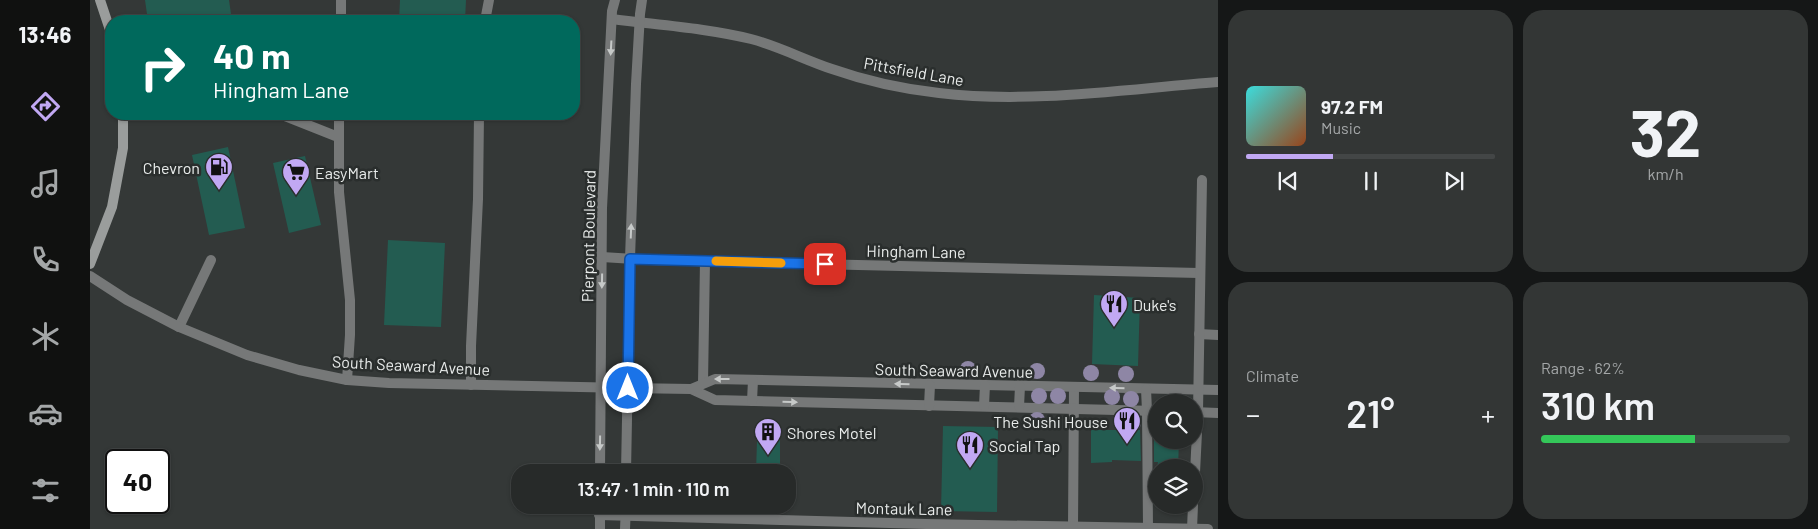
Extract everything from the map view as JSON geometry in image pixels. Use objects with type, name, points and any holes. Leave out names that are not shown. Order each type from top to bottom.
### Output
[{"type":"main road","points":[[100,0],[105,15]]},
{"type":"main road","points":[[90,264],[112,207],[123,148],[123,120]]},
{"type":"street","points":[[341,0],[341,15]]},
{"type":"street","points":[[486,15],[488,0]]},
{"type":"street","name":"Pierpont Boulevard","points":[[600,464],[602,208],[614,0]]},
{"type":"street","points":[[626,464],[630,259],[639,22],[642,0]]},
{"type":"street","name":"Pittsfield Lane","points":[[612,19],[723,33],[752,39],[833,69],[885,84],[938,93],[992,97],[1046,96],[1218,82]]},
{"type":"street","points":[[295,120],[338,137]]},
{"type":"street","points":[[339,120],[339,192],[350,300],[347,380]]},
{"type":"street","points":[[471,385],[479,120]]},
{"type":"street","points":[[1198,394],[1202,180]]},
{"type":"street","name":"Hingham Lane","points":[[602,257],[1199,273]]},
{"type":"street","points":[[179,327],[211,260]]},
{"type":"street","points":[[703,383],[705,261]]},
{"type":"street","name":"South Seaward Avenue","points":[[90,276],[127,300],[179,327],[247,355],[299,370],[347,380],[471,385],[692,389],[715,400],[1148,411]]},
{"type":"street","points":[[1199,334],[1218,335]]},
{"type":"street","name":"South Seaward Avenue","points":[[692,389],[714,379],[1218,390]]},
{"type":"street","points":[[752,380],[752,401]]},
{"type":"street","points":[[929,406],[930,385]]},
{"type":"street","points":[[984,406],[985,385]]},
{"type":"street","points":[[1019,407],[1020,386]]},
{"type":"street","points":[[1073,526],[1074,387]]},
{"type":"street","points":[[1146,389],[1148,396]]},
{"type":"street","points":[[1203,412],[1218,413]]},
{"type":"street","points":[[1148,528],[1151,449]]},
{"type":"street","points":[[599,514],[600,529]]},
{"type":"street","name":"Montauk Lane","points":[[616,514],[625,516],[1208,529]]},
{"type":"street","points":[[1192,529],[1193,514]]},
{"type":"street","points":[[625,516],[625,529]]},
{"type":"building","points":[[145,0],[229,0],[231,15],[147,15]]},
{"type":"building","points":[[400,0],[466,0],[465,15],[399,15]]},
{"type":"building","points":[[228,147],[245,228],[209,235],[192,155]]},
{"type":"building","points":[[305,156],[321,225],[289,233],[273,163]]},
{"type":"building","points":[[388,240],[445,243],[441,327],[384,325]]},
{"type":"building","points":[[1094,295],[1140,298],[1138,366],[1092,364]]},
{"type":"building","points":[[943,426],[998,427],[997,512],[941,511]]},
{"type":"building","points":[[1091,430],[1140,430],[1141,461],[1112,460],[1112,462],[1091,463]]},
{"type":"building","name":"Shores Motel","points":[[757,440],[780,440],[780,464],[756,464]]},
{"type":"building","points":[[1154,449],[1179,449],[1178,459],[1154,459]]},
{"type":"slow traffic","points":[[716,261],[781,263]]},
{"type":"place","name":"Chevron","points":[[219,191]]},
{"type":"place","name":"EasyMart","points":[[296,196]]},
{"type":"place","name":"Duke's","points":[[1114,328]]},
{"type":"place","name":"The Sushi House","points":[[1127,445]]},
{"type":"place","name":"Shores Motel","points":[[768,456]]},
{"type":"place","name":"Social Tap","points":[[970,469]]},
{"type":"route","points":[[628,388],[630,259],[825,264]]}]
